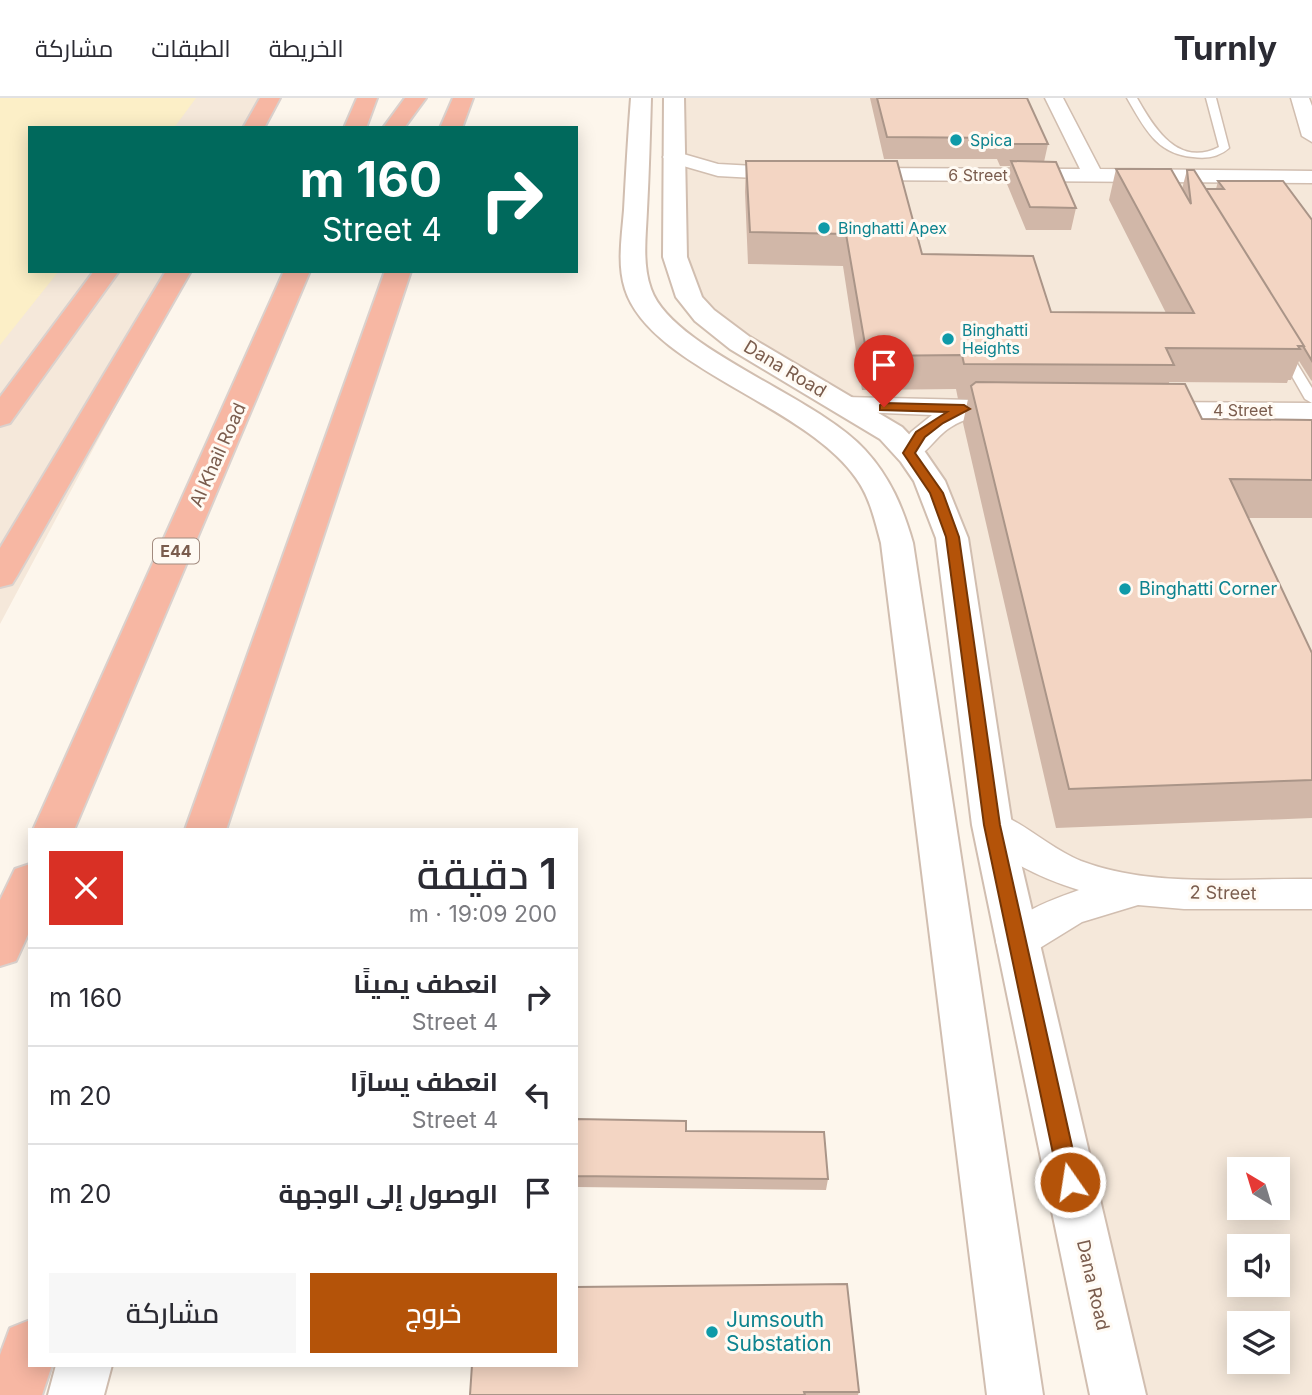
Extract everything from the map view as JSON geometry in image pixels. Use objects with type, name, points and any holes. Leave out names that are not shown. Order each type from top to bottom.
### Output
[{"type":"highway","points":[[254,126],[270,98]]},
{"type":"highway","points":[[356,126],[368,98]]},
{"type":"highway","points":[[395,126],[416,98]]},
{"type":"highway","points":[[452,126],[463,98]]},
{"type":"highway","points":[[0,417],[106,273]]},
{"type":"highway","points":[[0,576],[178,273]]},
{"type":"highway","name":"Al Khail Road","points":[[54,828],[296,273]]},
{"type":"highway","points":[[206,828],[397,273]]},
{"type":"highway","points":[[0,948],[28,885]]},
{"type":"highway","points":[[14,1395],[28,1354]]},
{"type":"street","name":"Dana Road","points":[[642,98],[633,257],[635,283],[648,310],[673,336],[808,419],[842,444],[869,474],[887,507],[897,543],[1015,1395]]},
{"type":"street","name":"Dana Road","points":[[674,98],[675,257],[679,279],[692,302],[714,324],[844,405],[871,418],[892,434],[937,493],[953,537],[992,825],[1118,1395]]},
{"type":"street","points":[[1054,98],[1093,175]]},
{"type":"street","points":[[1300,98],[1312,136]]},
{"type":"street","points":[[673,172],[698,166],[727,173]]},
{"type":"street","points":[[673,172],[809,174]]},
{"type":"street","name":"6 Street","points":[[836,174],[1093,175],[1182,182],[1312,177]]},
{"type":"street","points":[[844,405],[1033,409]]},
{"type":"street","points":[[909,453],[920,435],[939,420],[964,409]]},
{"type":"street","name":"4 Street","points":[[1131,410],[1312,411]]},
{"type":"street","name":"2 Street","points":[[992,825],[1020,849],[1054,868],[1093,883],[1134,892],[1312,894]]},
{"type":"street","name":"2 Street","points":[[1016,942],[1041,923],[1069,909],[1134,892]]},
{"type":"street","points":[[76,1395],[83,1367]]},
{"type":"lane","points":[[1132,98],[1163,146],[1189,155],[1217,153],[1224,148],[1211,98]]},
{"type":"lane","points":[[1277,340],[1312,398]]},
{"type":"shaded area","points":[[0,98],[280,98],[265,126],[28,126],[28,273],[187,273],[0,624]]},
{"type":"shaded area","points":[[672,98],[1312,98],[1312,1395],[1131,1395],[1117,1321],[921,473],[876,425],[779,368],[678,287]]},
{"type":"sand","points":[[0,98],[196,98],[175,126],[28,126],[28,273],[57,273],[0,345]]},
{"type":"building","points":[[877,98],[1027,98],[1048,144],[1004,144],[1001,138],[887,137]]},
{"type":"building","points":[[746,161],[897,161],[922,254],[1033,256],[1051,312],[1194,313],[1116,169],[1171,169],[1191,204],[1187,170],[1194,170],[1304,346],[1298,346],[1300,349],[1166,348],[1174,365],[964,364],[962,355],[867,356],[846,234],[750,232]]},
{"type":"building","points":[[1011,161],[1056,162],[1076,208],[1030,207]]},
{"type":"building","points":[[1218,181],[1283,181],[1312,220],[1312,361],[1206,189],[1224,189]]},
{"type":"building","name":"Binghatti Corner","points":[[976,382],[1185,384],[1202,419],[1312,420],[1312,480],[1230,479],[1312,653],[1312,780],[1069,789],[971,386]]},
{"type":"building","points":[[578,1119],[686,1121],[686,1131],[824,1132],[828,1179],[578,1176]]},
{"type":"building","name":"Jumsouth Substation","points":[[847,1284],[859,1392],[804,1392],[805,1395],[470,1395],[472,1367],[578,1367],[578,1287]]},
{"type":"place","name":"Spica","points":[[956,140]]},
{"type":"place","name":"Binghatti Apex","points":[[824,228]]},
{"type":"place","name":"Binghatti Heights","points":[[948,339]]},
{"type":"place","name":"Binghatti Corner","points":[[1125,589]]},
{"type":"place","name":"Jumsouth Substation","points":[[712,1332]]},
{"type":"route","points":[[884,407],[964,409],[939,420],[920,435],[909,453],[925,472],[937,493],[953,537],[992,825],[1070,1182]]}]
